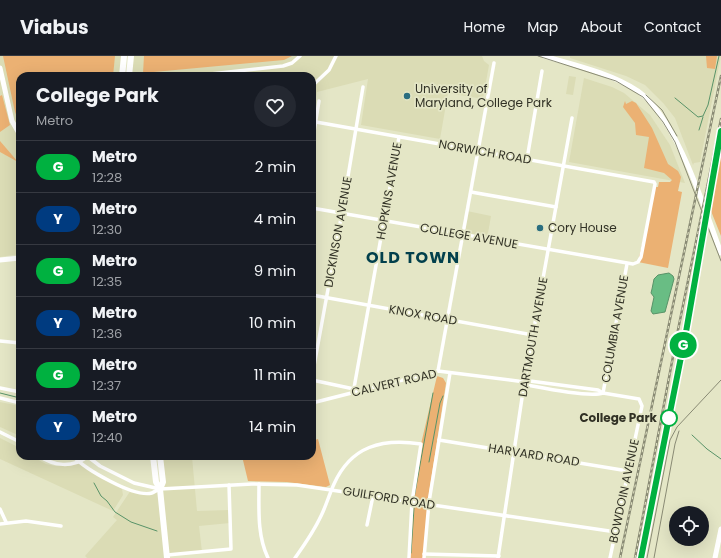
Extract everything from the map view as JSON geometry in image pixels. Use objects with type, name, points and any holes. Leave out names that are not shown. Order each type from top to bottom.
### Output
[{"type":"main road","points":[[122,72],[124,56]]},
{"type":"main road","points":[[129,72],[131,56]]},
{"type":"main road","points":[[544,56],[606,75],[639,92],[655,106],[673,134],[721,252]]},
{"type":"main road","points":[[0,68],[9,108],[16,129]]},
{"type":"main road","points":[[0,260],[16,258]]},
{"type":"main road","points":[[153,460],[156,482],[160,489],[167,557]]},
{"type":"main road","points":[[160,460],[163,482],[160,489]]},
{"type":"main road","points":[[715,558],[721,529]]},
{"type":"street","points":[[228,72],[283,66],[292,63],[300,56]]},
{"type":"street","points":[[316,82],[329,70],[336,56]]},
{"type":"street","points":[[438,371],[494,63]]},
{"type":"street","points":[[527,159],[542,70]]},
{"type":"street","name":"DICKINSON AVENUE","points":[[316,356],[357,129],[363,87]]},
{"type":"street","points":[[316,122],[319,101]]},
{"type":"street","name":"DARTMOUTH AVENUE","points":[[499,557],[525,382],[572,118]]},
{"type":"street","name":"NORWICH ROAD","points":[[316,122],[654,182]]},
{"type":"street","name":"HOPKINS AVENUE","points":[[355,389],[368,305],[398,136]]},
{"type":"street","name":"COLUMBIA AVENUE","points":[[603,393],[627,264],[636,263],[641,257],[655,186],[654,182]]},
{"type":"street","points":[[471,192],[556,207]]},
{"type":"street","name":"COLLEGE AVENUE","points":[[316,209],[627,264]]},
{"type":"street","name":"KNOX ROAD","points":[[316,296],[533,335]]},
{"type":"street","points":[[0,342],[16,343]]},
{"type":"street","name":"CALVERT ROAD","points":[[316,402],[355,389],[438,371],[598,390],[603,393],[639,399],[641,401]]},
{"type":"street","points":[[450,373],[428,505],[424,556],[499,557]]},
{"type":"street","points":[[316,381],[355,389]]},
{"type":"street","points":[[0,388],[16,391]]},
{"type":"street","points":[[0,398],[16,402]]},
{"type":"street","name":"BOWDOIN AVENUE","points":[[610,558],[642,406],[641,401]]},
{"type":"street","points":[[0,432],[16,440]]},
{"type":"street","name":"HARVARD ROAD","points":[[439,440],[628,471]]},
{"type":"street","points":[[295,558],[314,530],[334,484],[347,464],[369,447],[393,441],[421,444],[412,502],[409,558]]},
{"type":"street","points":[[48,460],[57,464],[78,462],[81,460]]},
{"type":"street","points":[[92,460],[100,466],[134,483],[160,489]]},
{"type":"street","points":[[78,462],[96,474],[133,491],[150,493],[160,489]]},
{"type":"street","points":[[259,484],[260,531],[263,547],[268,558]]},
{"type":"street","name":"GUILFORD ROAD","points":[[160,489],[259,484],[292,485],[616,532]]},
{"type":"street","points":[[167,557],[231,549],[229,485]]},
{"type":"street","points":[[368,525],[372,496]]},
{"type":"street","points":[[0,509],[6,522]]},
{"type":"street","points":[[0,524],[6,522],[33,521],[61,526]]},
{"type":"shaded area","points":[[0,56],[122,56],[121,72],[16,72],[16,255],[0,257]]},
{"type":"shaded area","points":[[3,56],[115,56],[113,72],[16,72],[16,114]]},
{"type":"shaded area","name":"University of Maryland, College Park","points":[[133,56],[482,56],[484,61],[489,65],[483,99],[448,93],[440,139],[361,125],[368,79],[317,92],[316,98],[316,72],[131,72]]},
{"type":"shaded area","points":[[144,56],[292,56],[284,60],[143,72]]},
{"type":"shaded area","name":"University of Maryland, College Park","points":[[570,56],[721,56],[700,162],[694,163],[693,165],[675,118],[664,104],[645,85],[626,76],[570,58]]},
{"type":"shaded area","points":[[706,56],[717,56],[715,69],[707,68]]},
{"type":"shaded area","name":"University of Maryland, College Park","points":[[569,76],[576,77],[573,95],[566,94]]},
{"type":"shaded area","name":"University of Maryland, College Park","points":[[584,78],[612,87],[624,93],[650,115],[670,145],[685,183],[569,162]]},
{"type":"shaded area","points":[[2,95],[10,125],[0,132],[0,96]]},
{"type":"shaded area","points":[[625,101],[626,104],[632,101],[636,103],[652,128],[668,164],[678,171],[681,177],[678,191],[682,192],[668,268],[638,262],[655,187],[658,187],[659,182],[670,182],[672,180],[664,173],[644,168],[649,137],[636,135],[635,123],[623,107]]},
{"type":"shaded area","points":[[0,141],[16,161],[0,152]]},
{"type":"shaded area","points":[[721,143],[721,236],[709,206]]},
{"type":"shaded area","points":[[467,211],[491,216],[487,239],[463,235]]},
{"type":"shaded area","points":[[669,273],[674,279],[665,312],[653,314],[651,311],[654,297],[651,293],[654,279],[658,275]]},
{"type":"shaded area","points":[[437,376],[443,378],[446,383],[429,493],[423,558],[409,558],[410,535],[421,444]]},
{"type":"shaded area","points":[[0,402],[16,405],[16,434],[0,427]]},
{"type":"shaded area","points":[[0,438],[16,446],[16,460],[38,460],[55,466],[79,462],[122,489],[123,495],[113,511],[0,459]]},
{"type":"shaded area","points":[[318,439],[330,485],[326,487],[287,482],[248,481],[243,460],[316,460],[316,440]]},
{"type":"shaded area","points":[[160,460],[192,460],[197,511],[229,510],[230,523],[199,526],[202,552],[167,555],[167,558],[87,558],[85,556],[117,520],[113,517],[131,490],[150,493],[160,489]]},
{"type":"waterway","points":[[675,98],[698,117],[703,116],[708,105],[719,56]]},
{"type":"waterway","points":[[699,130],[703,117]]},
{"type":"waterway","points":[[0,393],[16,397]]},
{"type":"waterway","points":[[414,498],[433,393]]},
{"type":"waterway","points":[[429,462],[440,403],[443,396]]},
{"type":"waterway","points":[[692,435],[707,449],[721,459]]},
{"type":"waterway","points":[[94,483],[101,496],[107,501],[115,512],[131,522],[157,531]]},
{"type":"waterway","points":[[411,553],[414,508]]},
{"type":"tram line","points":[[538,56],[616,81],[643,97],[663,122],[675,142],[721,261]]},
{"type":"tram line","points":[[646,95],[662,110],[677,136]]},
{"type":"tram line","points":[[647,558],[670,440],[677,427],[721,380]]},
{"type":"tram line","points":[[654,558],[675,444],[679,431]]},
{"type":"railway","points":[[620,558],[721,76]]},
{"type":"railway","points":[[635,558],[678,330],[721,119]]},
{"type":"railway","points":[[641,558],[700,250]]},
{"type":"metro line","name":"G","points":[[641,558],[686,332],[721,131]]},
{"type":"place","name":"University of Maryland, College Park","points":[[407,96]]},
{"type":"place","name":"Cory House","points":[[540,228]]},
{"type":"place","name":"College Park","points":[[669,418]]},
{"type":"district","name":"OLD TOWN","points":[[413,257]]}]
